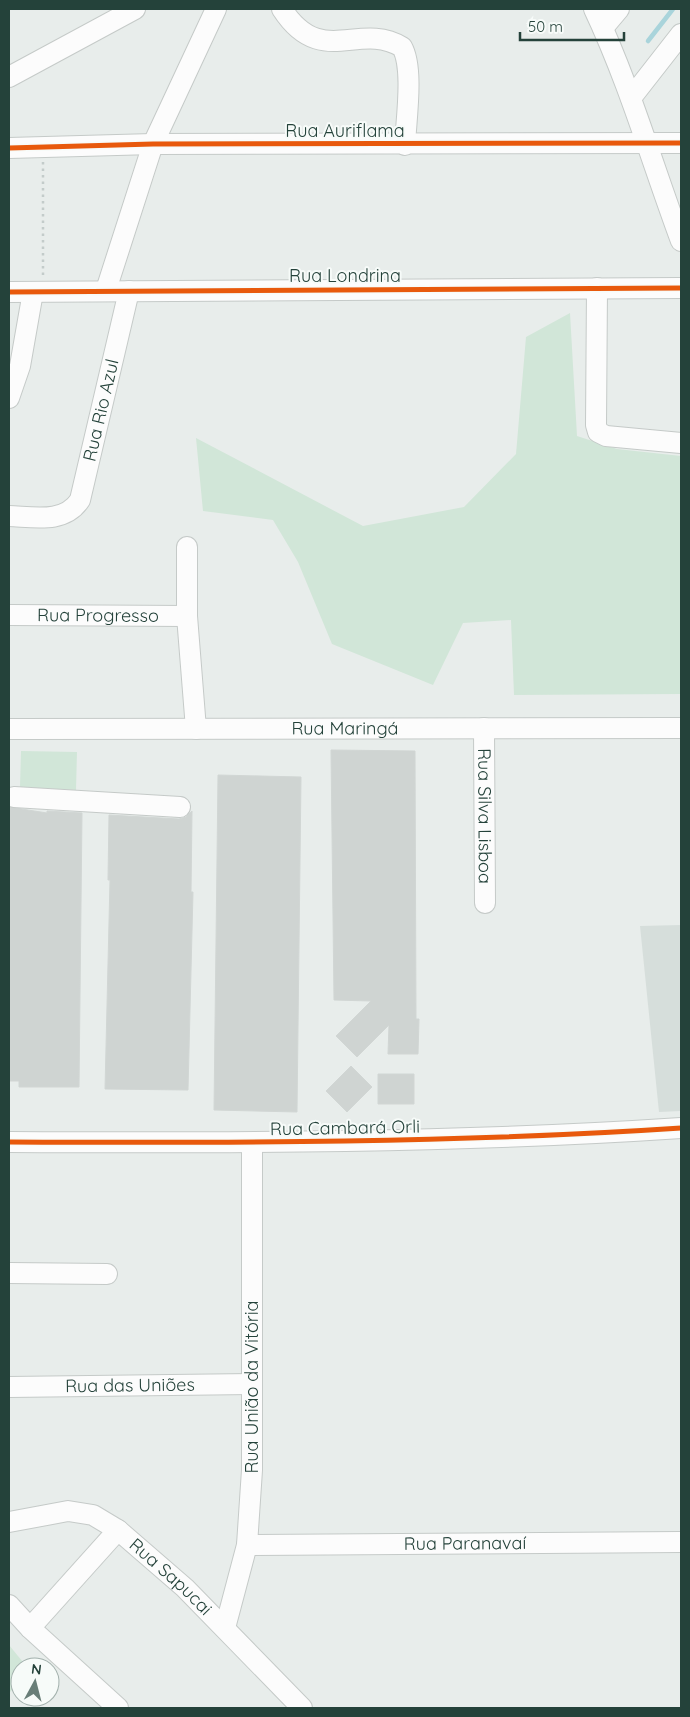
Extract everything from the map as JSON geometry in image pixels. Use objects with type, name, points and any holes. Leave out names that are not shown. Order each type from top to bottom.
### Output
[{"type":"street","points":[[11,71],[135,9]]},
{"type":"street","points":[[106,290],[154,144],[216,9]]},
{"type":"street","points":[[282,9],[292,24],[312,38],[327,41],[381,40],[402,48],[406,55],[407,69],[405,145]]},
{"type":"street","points":[[594,9],[631,98],[645,143],[681,240]]},
{"type":"street","points":[[603,28],[619,9]]},
{"type":"street","points":[[631,98],[681,34]]},
{"type":"street","name":"Rua Auriflama","points":[[9,148],[154,144],[681,143]]},
{"type":"street","points":[[597,288],[596,425],[598,432],[606,436],[681,443]]},
{"type":"street","name":"Rua Londrina","points":[[9,292],[681,288]]},
{"type":"street","points":[[9,398],[20,366],[38,291]]},
{"type":"street","name":"Rua Rio Azul","points":[[9,516],[56,518],[75,508],[84,490],[128,291]]},
{"type":"street","points":[[187,547],[187,616],[196,729]]},
{"type":"street","name":"Rua Progresso","points":[[9,616],[187,616]]},
{"type":"street","name":"Rua Silva Lisboa","points":[[484,728],[485,903]]},
{"type":"street","name":"Rua Maringá","points":[[9,729],[681,728]]},
{"type":"street","points":[[14,797],[180,807]]},
{"type":"street","name":"Rua Cambará Orli","points":[[9,1142],[252,1143],[566,1136],[681,1128]]},
{"type":"street","name":"Rua União da Vitória","points":[[225,1628],[247,1545],[252,1470],[252,1143]]},
{"type":"street","points":[[9,1273],[107,1274]]},
{"type":"street","name":"Rua das Uniões","points":[[9,1387],[252,1384]]},
{"type":"street","name":"Rua Sapucai","points":[[9,1522],[54,1513],[74,1512],[93,1515],[118,1530],[185,1588],[302,1708]]},
{"type":"street","points":[[30,1628],[118,1530]]},
{"type":"street","name":"Rua Paranavaí","points":[[247,1545],[681,1542]]},
{"type":"street","points":[[9,1605],[30,1628],[118,1708]]},
{"type":"path","points":[[38,291],[43,146]]},
{"type":"shaded area","points":[[681,925],[681,1111],[659,1112],[640,926]]},
{"type":"green space","points":[[570,313],[577,436],[617,449],[681,456],[681,694],[514,695],[511,620],[463,623],[433,685],[332,644],[298,562],[273,520],[203,511],[196,438],[363,526],[464,507],[516,454],[526,337]]},
{"type":"green space","points":[[21,751],[77,752],[76,790],[20,787]]},
{"type":"green space","points":[[9,1645],[19,1657],[10,1657],[9,1693]]},
{"type":"building","points":[[331,750],[415,751],[416,1019],[419,1019],[418,1054],[388,1054],[389,1025],[357,1057],[336,1036],[371,1001],[334,1000]]},
{"type":"building","points":[[218,775],[301,777],[297,1112],[214,1110]]},
{"type":"building","points":[[9,807],[47,813],[47,811],[82,813],[79,1087],[19,1087],[19,1081],[9,1081]]},
{"type":"building","points":[[192,811],[191,892],[193,892],[188,1090],[105,1089],[110,880],[108,880],[109,815],[179,819],[186,817]]},
{"type":"building","points":[[351,1066],[372,1087],[347,1112],[326,1091]]},
{"type":"building","points":[[378,1074],[414,1074],[414,1104],[378,1104]]},
{"type":"waterway","points":[[648,41],[673,9]]},
{"type":"cycle path","points":[[9,148],[153,144],[681,143]]},
{"type":"cycle path","points":[[9,292],[681,288]]},
{"type":"cycle path","points":[[9,1142],[261,1142],[429,1139],[513,1137],[681,1128]]}]
